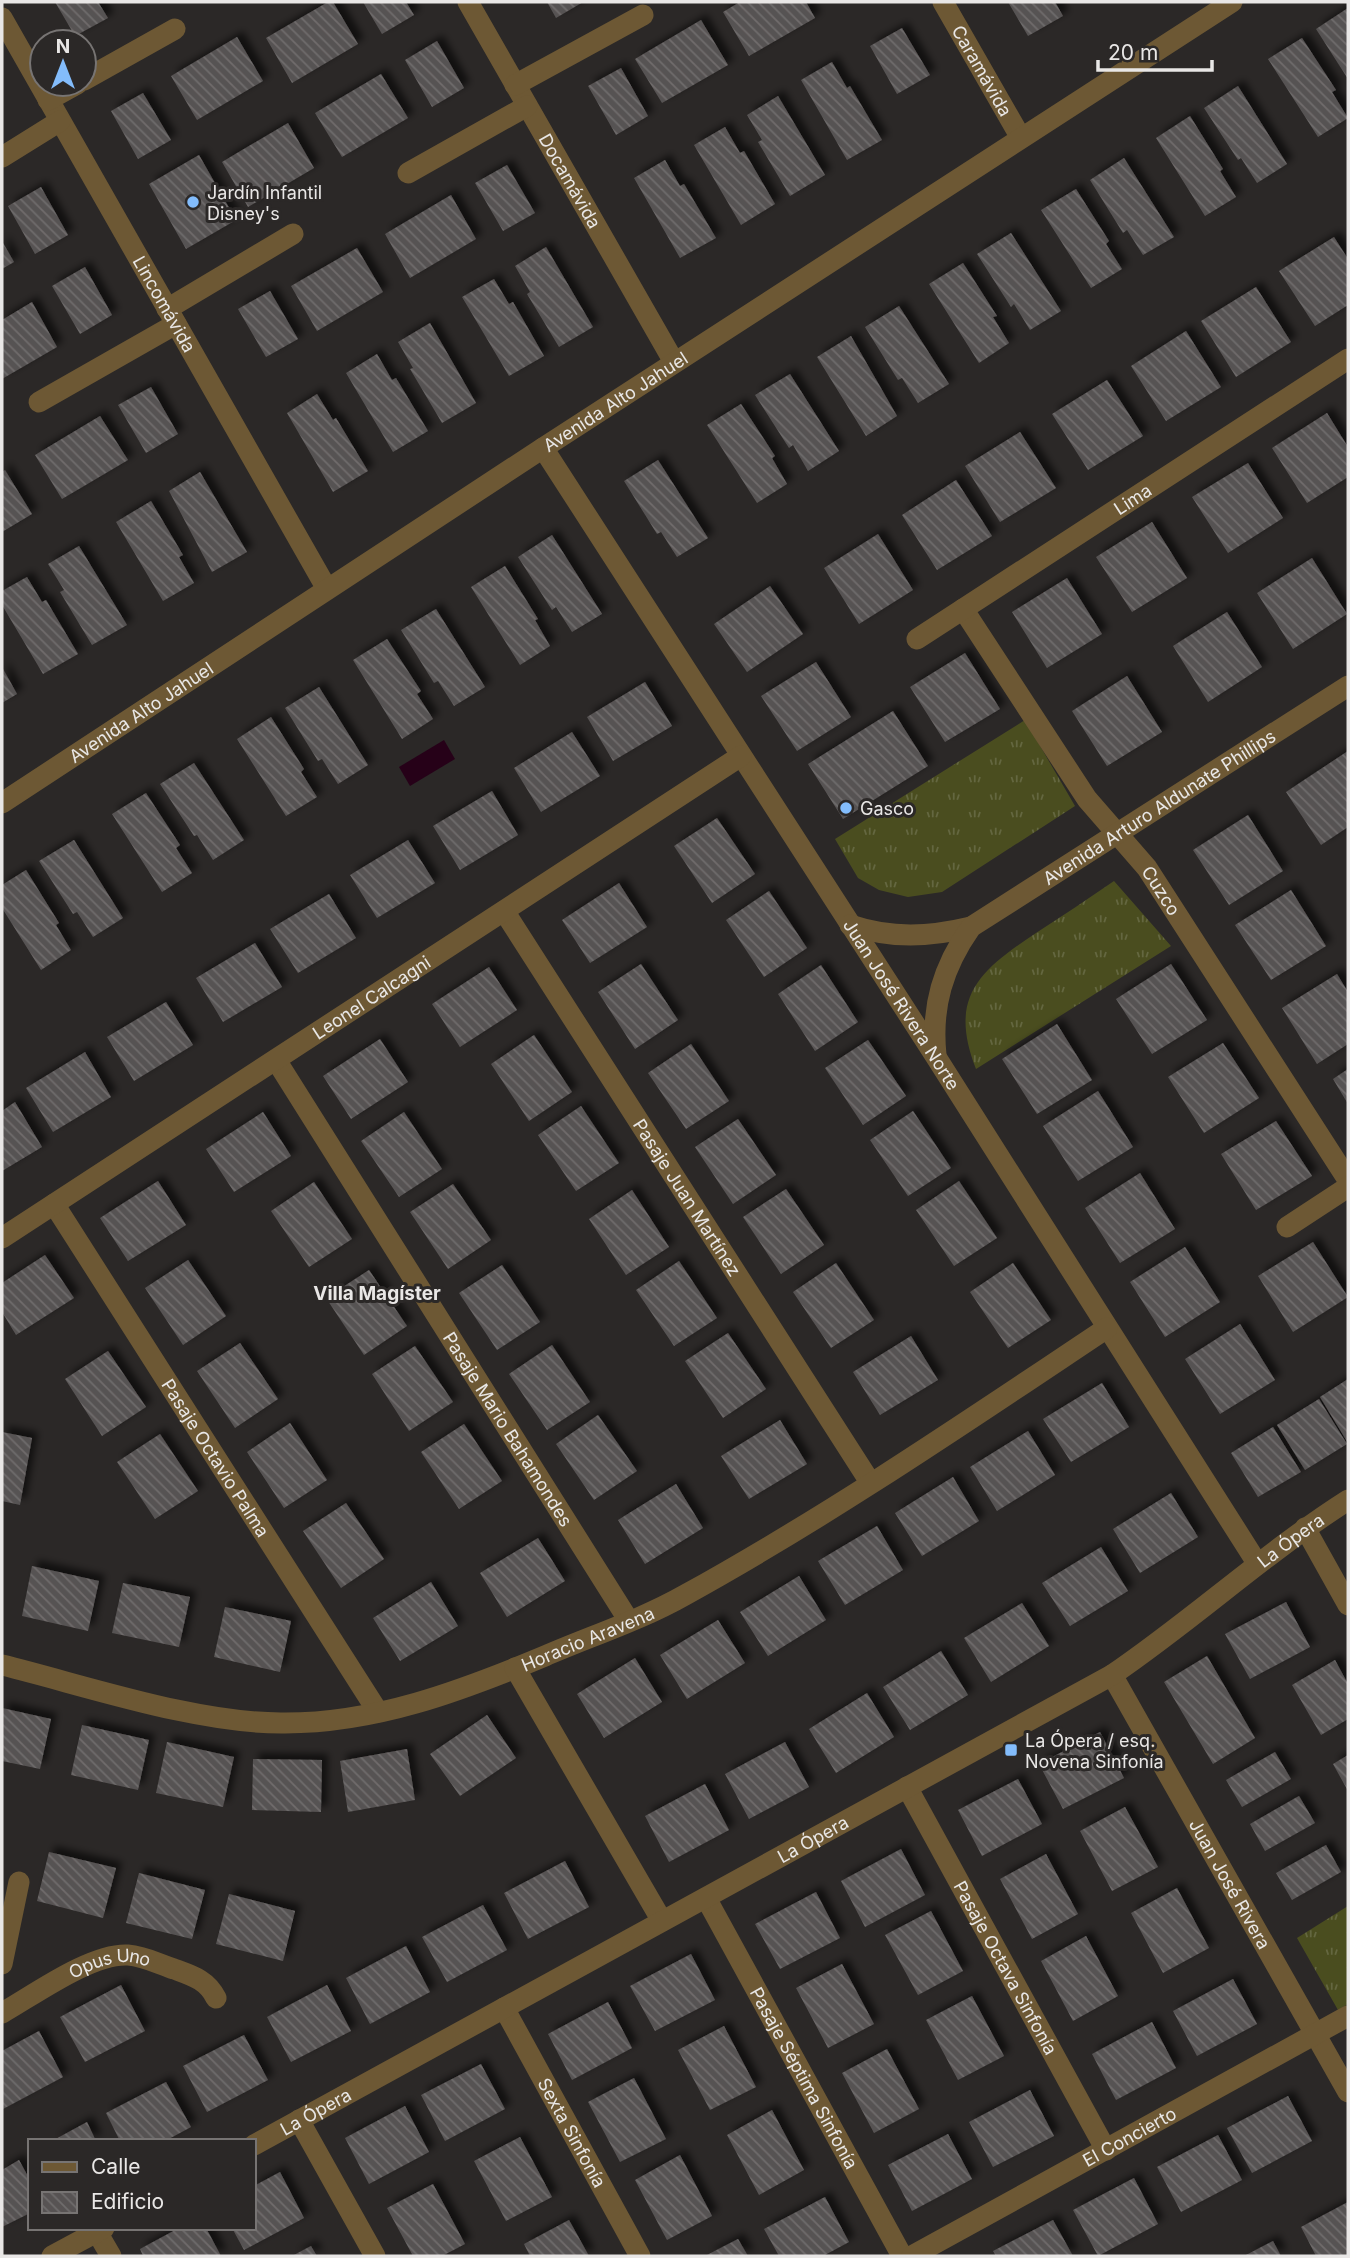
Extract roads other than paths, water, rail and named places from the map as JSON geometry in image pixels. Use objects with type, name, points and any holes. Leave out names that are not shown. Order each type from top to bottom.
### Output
[{"type":"street","name":"Docamávida","points":[[468,2],[674,362]]},
{"type":"street","name":"Caramávida","points":[[943,2],[1021,138]]},
{"type":"street","name":"Avenida Alto Jahuel","points":[[2,803],[674,362],[1232,2]]},
{"type":"street","points":[[515,85],[643,15]]},
{"type":"street","name":"Lincomávida","points":[[2,18],[327,589]]},
{"type":"street","points":[[98,72],[175,29]]},
{"type":"street","points":[[48,100],[52,98]]},
{"type":"street","points":[[408,173],[527,106]]},
{"type":"street","points":[[2,157],[60,121]]},
{"type":"street","points":[[39,402],[293,234]]},
{"type":"street","name":"Lima","points":[[916,639],[1348,359]]},
{"type":"street","name":"Juan José Rivera Norte","points":[[542,448],[936,1057],[1258,1563]]},
{"type":"street","name":"Cuzco","points":[[963,609],[1087,799],[1147,868],[1348,1180]]},
{"type":"street","name":"Avenida Arturo Aldunate Phillips","points":[[850,925],[870,932],[911,937],[971,927],[1348,686]]},
{"type":"street","name":"Leonel Calcagni","points":[[2,1238],[741,756]]},
{"type":"street","name":"Pasaje Juan Martínez","points":[[504,911],[870,1482]]},
{"type":"street","name":"Avenida Arturo Aldunate Phillips","points":[[936,1057],[934,1033],[940,985],[947,964],[971,927]]},
{"type":"street","name":"Pasaje Mario Bahamondes","points":[[275,1060],[629,1621]]},
{"type":"street","points":[[1287,1227],[1348,1187]]},
{"type":"street","name":"Pasaje Octavio Palma","points":[[54,1204],[378,1712]]},
{"type":"street","name":"Horacio Aravena","points":[[2,1665],[178,1709],[246,1722],[314,1722],[378,1712],[442,1696],[629,1621],[683,1596],[870,1482],[1107,1328]]},
{"type":"street","name":"La Ópera","points":[[256,2144],[1112,1675],[1161,1642],[1305,1528],[1348,1500]]},
{"type":"street","points":[[1305,1528],[1348,1605]]},
{"type":"street","points":[[515,1668],[662,1921]]},
{"type":"street","name":"Juan José Rivera","points":[[1112,1675],[1348,2092]]},
{"type":"street","name":"Pasaje Octava Sinfonía","points":[[907,1787],[1106,2150]]},
{"type":"street","points":[[2,1964],[19,1882]]},
{"type":"street","name":"Pasaje Séptima Sinfonía","points":[[706,1898],[902,2256]]},
{"type":"street","name":"Opus Uno","points":[[2,2013],[96,1961],[115,1955],[141,1957],[198,1978],[211,1987],[216,1998]]},
{"type":"street","name":"Sexta Sinfonía","points":[[504,2008],[640,2256]]},
{"type":"street","name":"El Concierto","points":[[912,2256],[1348,2016]]},
{"type":"street","points":[[299,2120],[375,2256]]},
{"type":"street","points":[[52,2256],[100,2230],[111,2256]]},
{"type":"place","name":"Jardín Infantil Disney's","points":[[193,202]]},
{"type":"place","name":"Gasco","points":[[846,808]]},
{"type":"place","name":"La Ópera / esq. Novena Sinfonía","points":[[1011,1750]]},
{"type":"district","name":"Villa Magíster","points":[[377,1293]]}]
